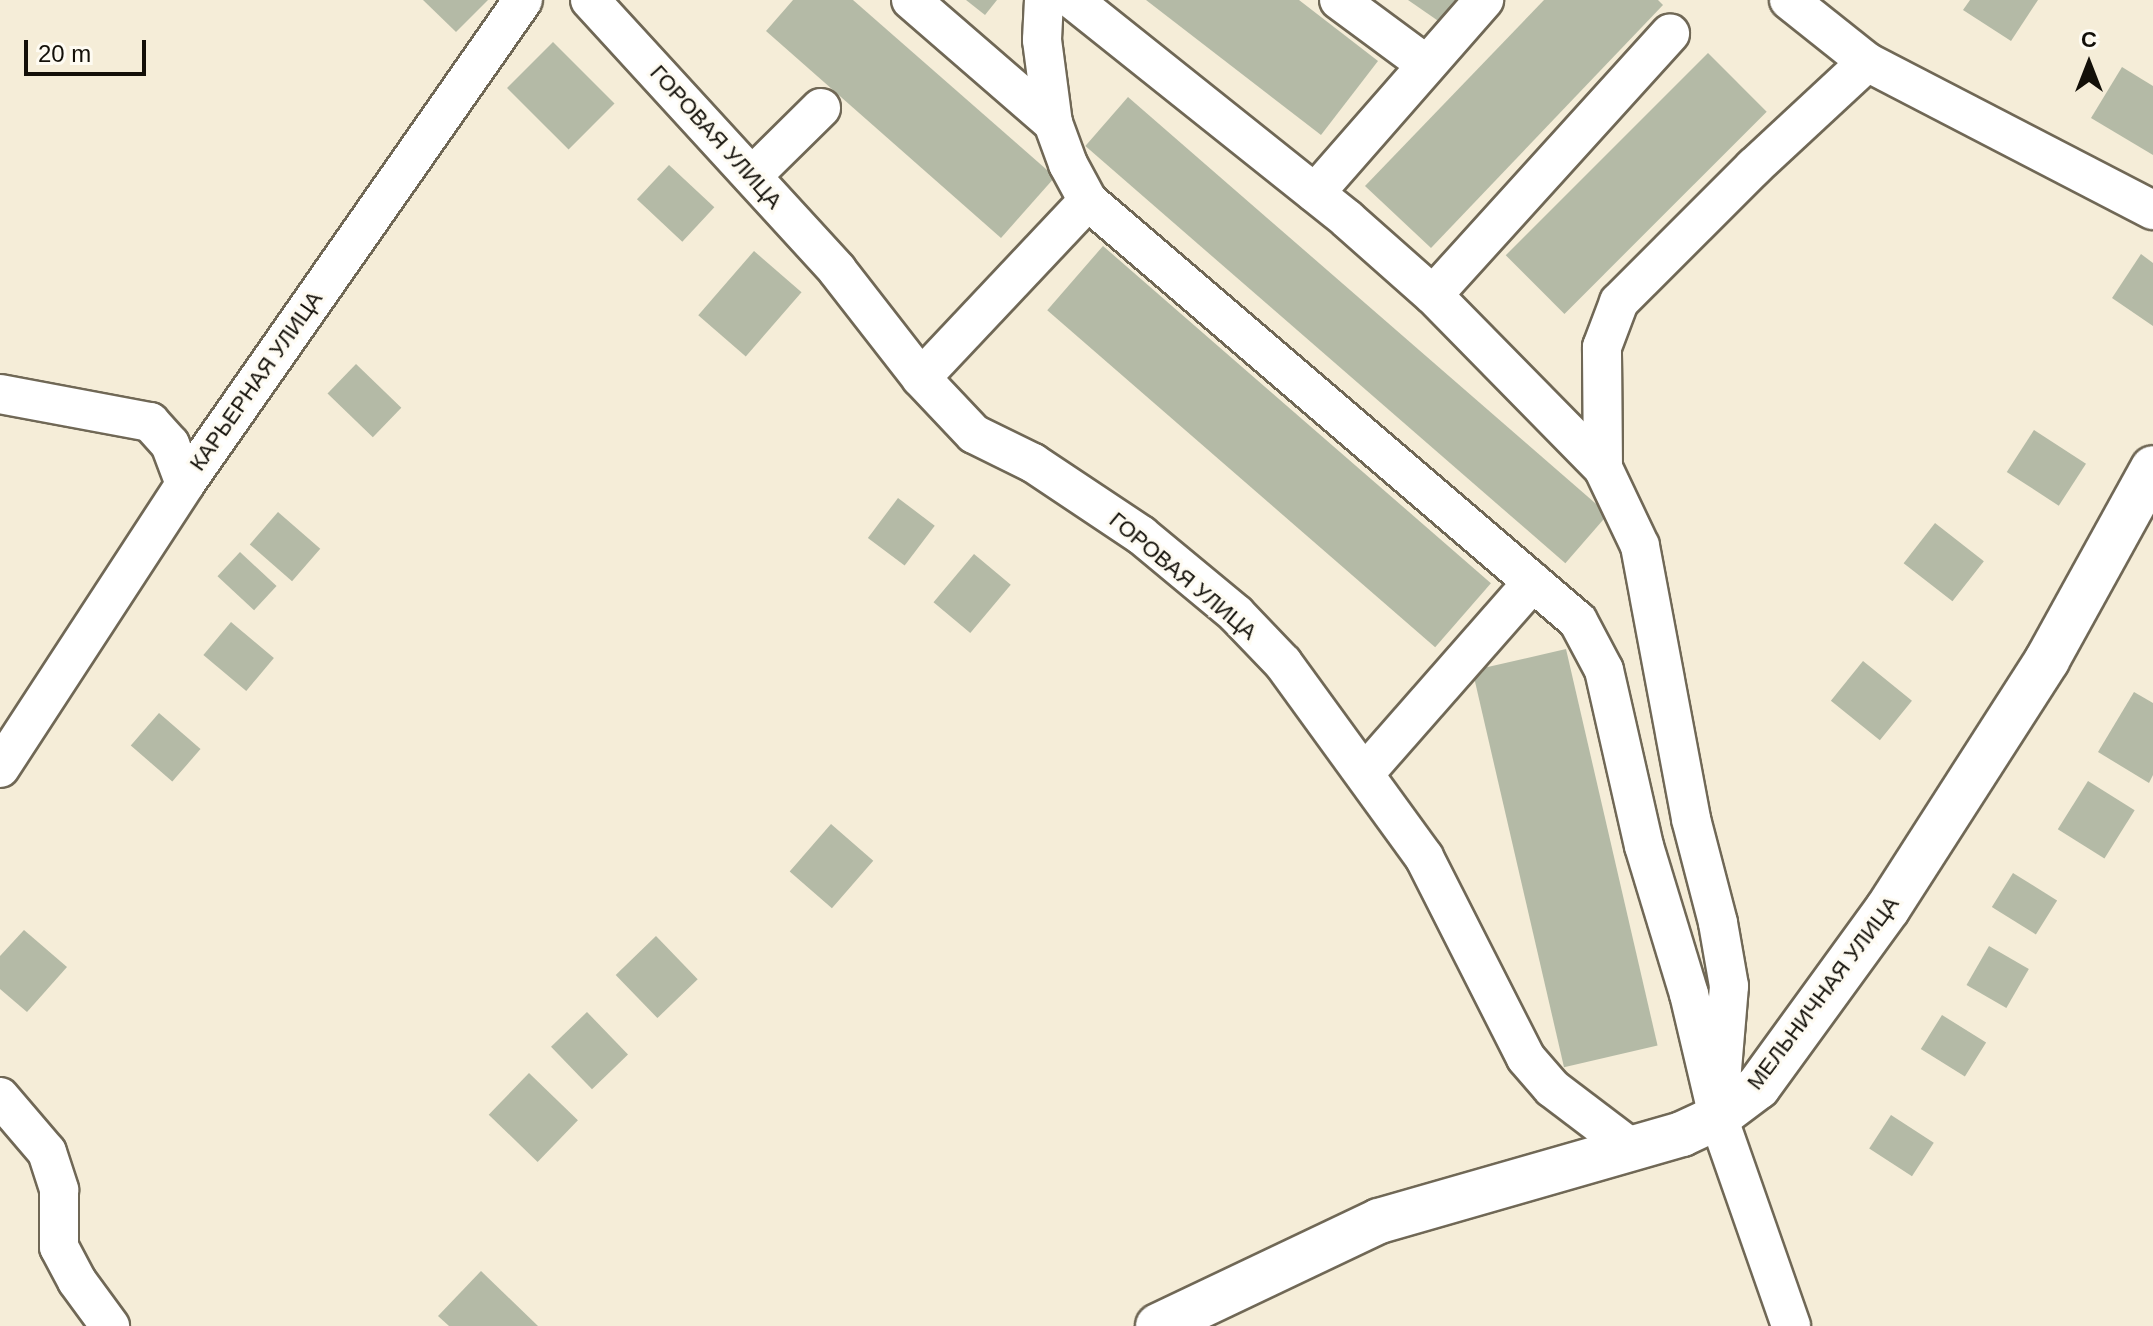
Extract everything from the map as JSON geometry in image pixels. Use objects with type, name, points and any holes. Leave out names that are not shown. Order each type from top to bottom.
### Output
[{"type":"main road","name":"МЕЛЬНИЧНАЯ УЛИЦА","points":[[1158,1326],[1379,1221],[1682,1134],[1718,1117],[1758,1087],[1888,908],[2047,660],[2153,468]]},
{"type":"lane","name":"КАРЬЕРНАЯ УЛИЦА","points":[[0,768],[185,484],[523,0]]},
{"type":"lane","name":"ГОРОВАЯ УЛИЦА","points":[[590,0],[837,270],[921,378],[974,434],[1033,463],[1141,535],[1236,614],[1283,663],[1424,857],[1526,1058],[1552,1088],[1631,1148]]},
{"type":"lane","points":[[911,0],[1053,123]]},
{"type":"lane","points":[[1044,0],[1042,40],[1053,123],[1068,164],[1088,201],[1578,621],[1604,670],[1644,846],[1689,994],[1718,1117],[1791,1326]]},
{"type":"lane","points":[[1073,0],[1315,193],[1433,295],[1603,468],[1640,546],[1691,819],[1727,973],[1729,986],[1718,1117]]},
{"type":"lane","points":[[1339,0],[1427,65]]},
{"type":"lane","points":[[1315,193],[1484,0]]},
{"type":"lane","points":[[1789,0],[1867,62],[2153,210]]},
{"type":"lane","points":[[1433,295],[1670,34]]},
{"type":"lane","points":[[1603,468],[1602,347],[1619,302],[1754,167],[1867,62]]},
{"type":"lane","points":[[752,176],[821,108]]},
{"type":"lane","points":[[921,378],[1088,201]]},
{"type":"lane","points":[[0,394],[150,422],[170,444],[185,484]]},
{"type":"lane","points":[[1365,773],[1533,582]]},
{"type":"lane","points":[[0,1097],[47,1152],[59,1190],[59,1247],[77,1281],[110,1326]]},
{"type":"building","points":[[423,0],[488,0],[456,32]]},
{"type":"building","points":[[793,0],[853,0],[1055,177],[1001,238],[766,31]]},
{"type":"building","points":[[966,0],[997,0],[985,15]]},
{"type":"building","points":[[1146,0],[1299,0],[1378,61],[1321,135]]},
{"type":"building","points":[[1408,0],[1467,0],[1447,27]]},
{"type":"building","points":[[1544,0],[1658,0],[1663,5],[1431,248],[1365,186]]},
{"type":"building","points":[[1970,0],[2038,0],[2011,41],[1963,10]]},
{"type":"building","points":[[553,42],[615,104],[569,149],[507,88]]},
{"type":"building","points":[[1708,53],[1767,112],[1564,314],[1506,255]]},
{"type":"building","points":[[2122,67],[2153,86],[2153,155],[2091,118]]},
{"type":"building","points":[[1128,97],[1608,514],[1565,563],[1085,146]]},
{"type":"building","points":[[669,165],[714,207],[682,242],[637,199]]},
{"type":"building","points":[[1103,246],[1491,583],[1435,647],[1047,310]]},
{"type":"building","points":[[754,251],[802,292],[746,356],[698,315]]},
{"type":"building","points":[[2141,254],[2153,263],[2153,326],[2112,298]]},
{"type":"building","points":[[356,364],[401,408],[373,437],[328,393]]},
{"type":"building","points":[[2034,430],[2086,464],[2059,506],[2007,472]]},
{"type":"building","points":[[898,498],[935,526],[905,566],[868,538]]},
{"type":"building","points":[[278,512],[320,549],[292,581],[250,544]]},
{"type":"building","points":[[1935,523],[1984,561],[1952,601],[1904,563]]},
{"type":"building","points":[[240,552],[277,586],[254,610],[217,576]]},
{"type":"building","points":[[974,554],[1011,585],[970,633],[934,602]]},
{"type":"building","points":[[231,622],[274,658],[246,691],[203,655]]},
{"type":"building","points":[[1566,649],[1658,1046],[1564,1067],[1472,671]]},
{"type":"building","points":[[1863,661],[1912,701],[1880,740],[1831,701]]},
{"type":"building","points":[[2134,692],[2153,703],[2153,775],[2149,783],[2098,752]]},
{"type":"building","points":[[159,713],[201,749],[172,782],[131,745]]},
{"type":"building","points":[[2088,781],[2135,810],[2104,858],[2058,829]]},
{"type":"building","points":[[831,824],[873,861],[832,908],[790,872]]},
{"type":"building","points":[[2013,873],[2057,901],[2036,934],[1992,907]]},
{"type":"building","points":[[24,930],[67,967],[27,1012],[0,989],[0,956]]},
{"type":"building","points":[[656,936],[698,979],[657,1018],[616,975]]},
{"type":"building","points":[[1989,946],[2029,969],[2006,1008],[1966,985]]},
{"type":"building","points":[[587,1012],[628,1054],[592,1089],[551,1047]]},
{"type":"building","points":[[1942,1015],[1986,1043],[1965,1076],[1921,1049]]},
{"type":"building","points":[[529,1073],[578,1120],[538,1162],[489,1115]]},
{"type":"building","points":[[1891,1115],[1934,1143],[1912,1176],[1869,1149]]},
{"type":"building","points":[[481,1271],[538,1326],[449,1326],[438,1316]]}]
